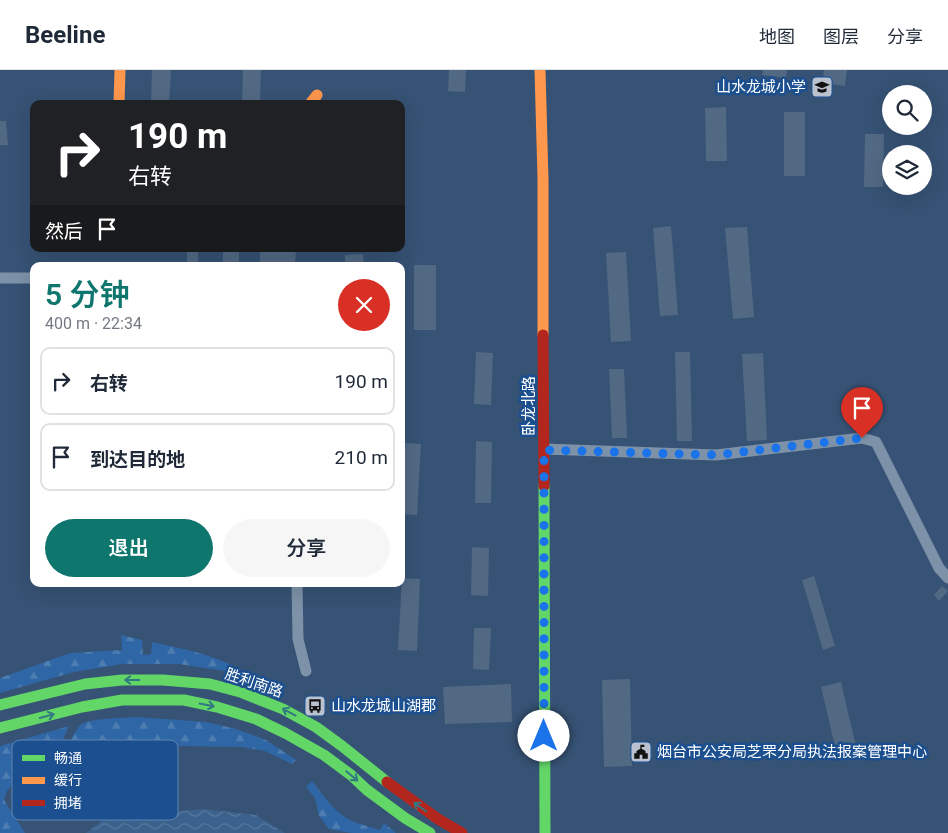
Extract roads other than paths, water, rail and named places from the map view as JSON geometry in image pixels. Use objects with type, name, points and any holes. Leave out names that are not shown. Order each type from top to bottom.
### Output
[{"type":"main road","points":[[119,100],[120,70]]},
{"type":"main road","name":"卧龙北路","points":[[540,70],[543,180],[545,833]]},
{"type":"main road","name":"胜利南路","points":[[0,705],[85,684],[122,680],[187,681],[210,684],[240,692],[283,709],[316,727],[391,786],[438,819],[462,833]]},
{"type":"main road","points":[[0,728],[82,707],[122,700],[184,700],[217,707],[256,719],[324,755],[351,775],[367,790],[430,833]]},
{"type":"street","points":[[0,278],[30,278]]},
{"type":"street","points":[[544,450],[716,455],[862,438],[876,442],[940,568],[948,578]]},
{"type":"street","points":[[297,587],[298,639],[306,671]]},
{"type":"water","points":[[204,809],[256,815],[285,833],[86,833],[103,820],[178,820],[178,811]]},
{"type":"place","name":"山水龙城小学","points":[[822,87]]},
{"type":"place","name":"山水龙城山湖郡","points":[[315,706]]},
{"type":"place","name":"烟台市公安局芝罘分局执法报案管理中心","points":[[641,752]]}]
